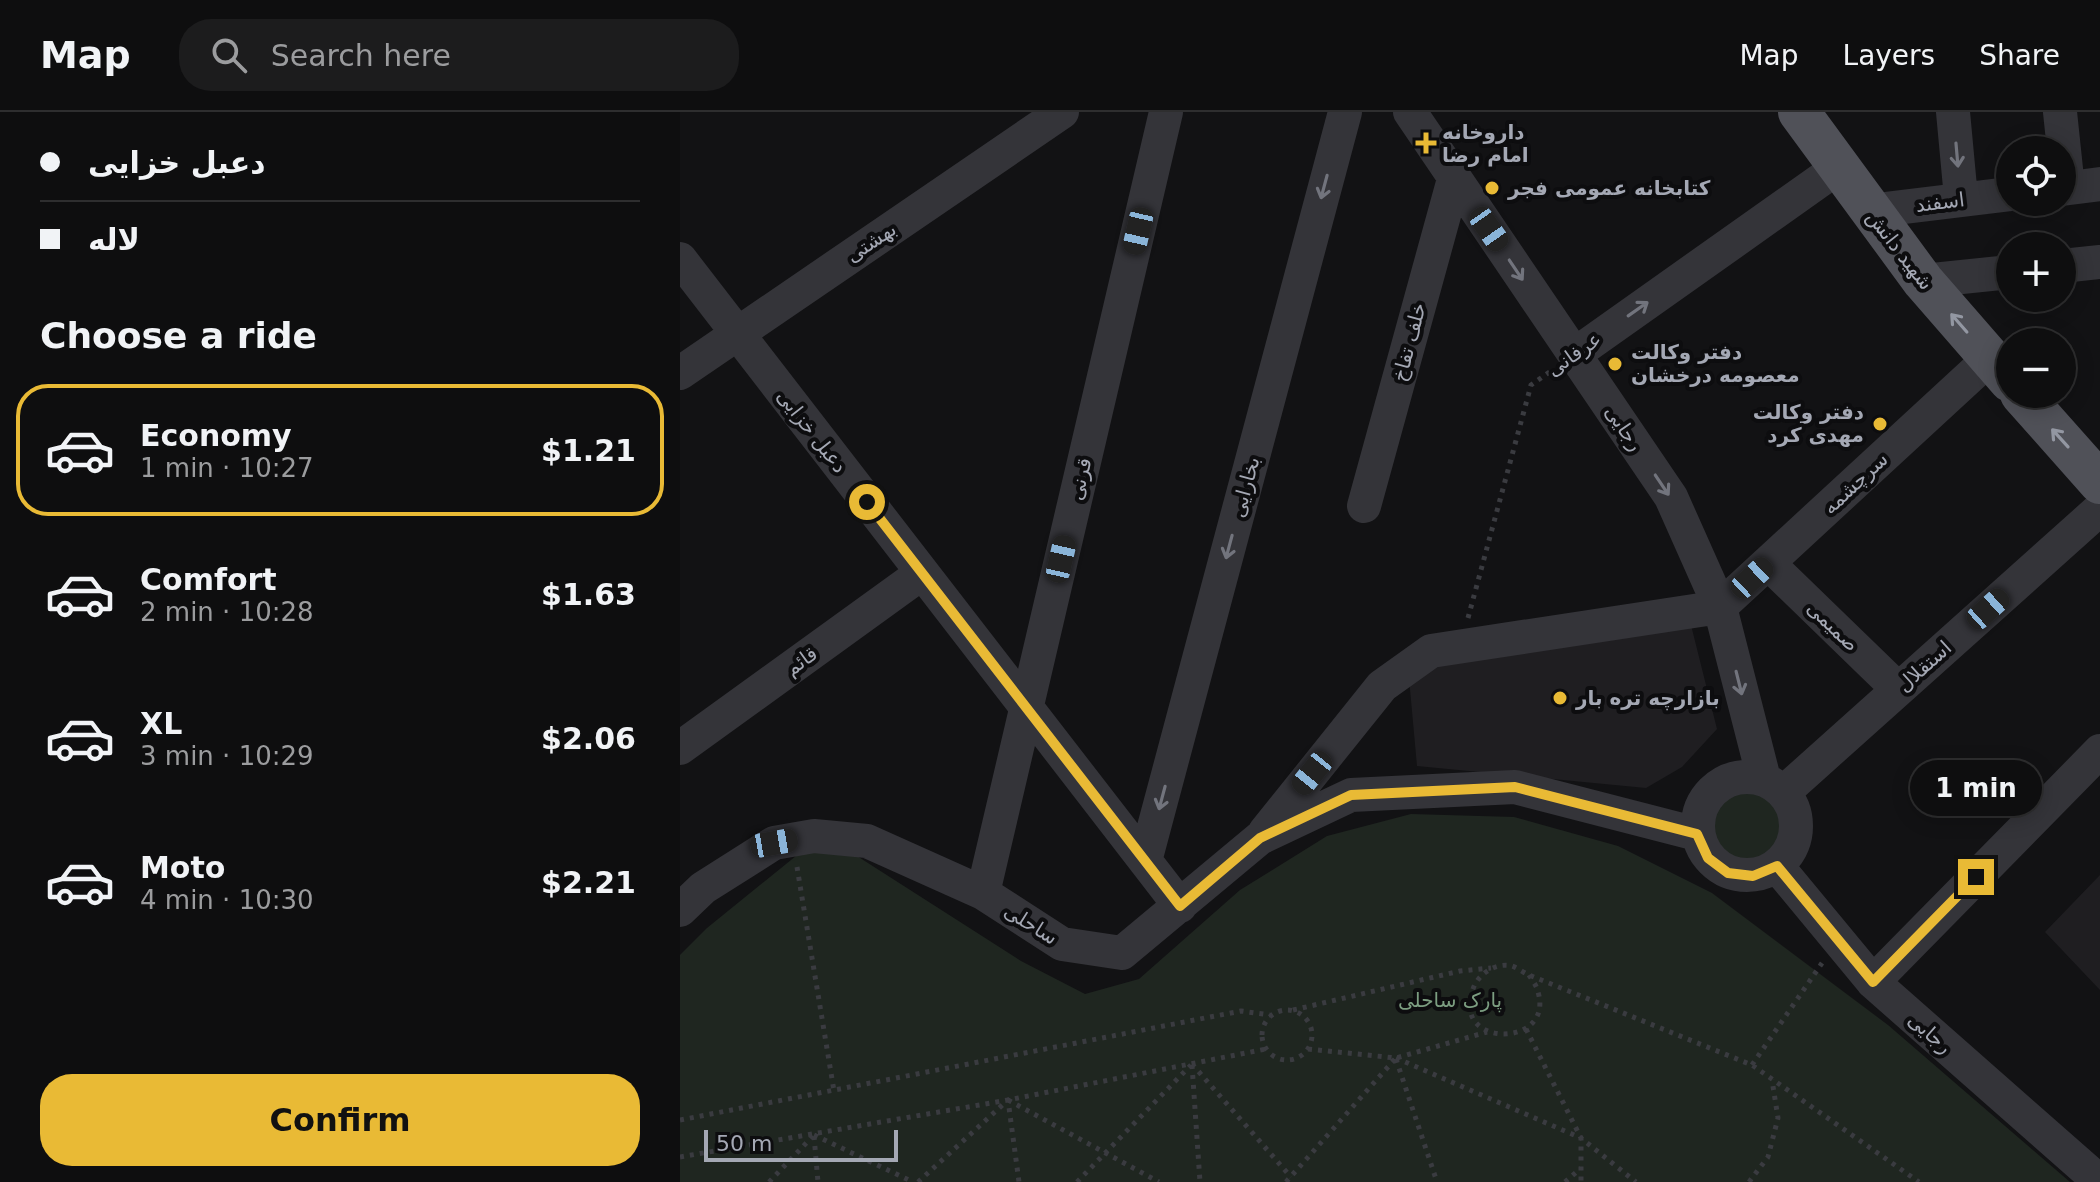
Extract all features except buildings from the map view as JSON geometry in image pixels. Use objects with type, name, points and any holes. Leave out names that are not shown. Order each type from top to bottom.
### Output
[{"type":"main road","name":"شهید دانش","points":[[1799,112],[1923,281],[1996,365]]},
{"type":"main road","points":[[2033,408],[2100,483]]},
{"type":"street","name":"بهشتی","points":[[680,373],[1062,112]]},
{"type":"street","name":"قرنی","points":[[983,893],[1166,112]]},
{"type":"street","name":"بخارایی","points":[[1145,861],[1345,112]]},
{"type":"street","name":"رجایی","points":[[1410,112],[1671,497],[1720,607],[1774,785]]},
{"type":"street","points":[[1953,112],[1961,198]]},
{"type":"street","points":[[2060,112],[2077,187]]},
{"type":"street","name":"عرفانی","points":[[1575,354],[1839,167]]},
{"type":"street","name":"خلف تفاخ","points":[[1364,506],[1454,179]]},
{"type":"street","name":"اسفند","points":[[1870,211],[1996,195]]},
{"type":"street","name":"دعبل خزایی","points":[[680,259],[1180,906]]},
{"type":"street","points":[[2076,265],[2100,262]]},
{"type":"street","points":[[1923,281],[1996,273]]},
{"type":"street","name":"سرچشمه","points":[[1720,607],[1768,563],[1996,373]]},
{"type":"street","name":"استقلال","points":[[1774,785],[1898,689],[2100,509]]},
{"type":"street","name":"صمیمی","points":[[1768,563],[1898,689]]},
{"type":"street","name":"قائم","points":[[680,748],[922,573]]},
{"type":"street","points":[[1260,838],[1382,686],[1431,651],[1720,607]]},
{"type":"street","points":[[1873,982],[2100,751]]},
{"type":"street","points":[[1738,776],[1774,785],[1796,816],[1794,844],[1777,866],[1753,876],[1728,873],[1708,858],[1697,834],[1700,809],[1714,788],[1738,776]]},
{"type":"street","name":"ساحلی","points":[[680,910],[703,888],[774,843],[814,836],[867,841],[983,893],[1062,944],[1122,953],[1260,838],[1351,795],[1515,787],[1697,834]]},
{"type":"street","name":"رجایی","points":[[1777,866],[1873,982],[2100,1182]]},
{"type":"path","name":"عرفانی","points":[[1460,646],[1531,385],[1575,354]]},
{"type":"path","points":[[792,840],[834,1091]]},
{"type":"path","points":[[1752,1065],[1837,940]]},
{"type":"path","points":[[680,1120],[1241,1011],[1270,1015],[1460,971],[1511,966],[1752,1065],[1919,1182]]},
{"type":"path","points":[[1488,1032],[1474,1019],[1469,999],[1476,980],[1491,968]]},
{"type":"path","points":[[1192,1064],[1288,1180],[1396,1058],[1488,1032],[1507,1036],[1526,1029],[1538,1012],[1539,993],[1529,975]]},
{"type":"path","points":[[1270,1015],[1263,1026],[1262,1038],[1266,1049],[1275,1057],[1288,1060],[1299,1057],[1308,1049],[1313,1037],[1311,1025],[1304,1015],[1293,1010]]},
{"type":"path","points":[[1526,1029],[1581,1138],[1581,1182]]},
{"type":"path","points":[[680,1157],[1008,1100],[1266,1049]]},
{"type":"path","points":[[1308,1049],[1396,1058],[1581,1138],[1636,1182]]},
{"type":"path","points":[[1396,1058],[1437,1182]]},
{"type":"path","points":[[1077,1182],[1192,1064]]},
{"type":"path","points":[[1192,1064],[1200,1182]]},
{"type":"path","points":[[1749,1182],[1768,1157],[1778,1118],[1772,1080]]},
{"type":"path","points":[[1008,1100],[1159,1182]]},
{"type":"path","points":[[814,1135],[916,1182],[1008,1100]]},
{"type":"path","points":[[1008,1100],[1019,1182]]},
{"type":"path","points":[[769,1182],[814,1135]]},
{"type":"path","points":[[814,1135],[818,1182]]},
{"type":"path","points":[[1565,1182],[1581,1168]]},
{"type":"shaded area","name":"بازارچه تره بار","points":[[1691,625],[1717,729],[1682,767],[1646,788],[1417,766],[1408,667]]},
{"type":"shaded area","points":[[2100,875],[2100,990],[2045,932]]},
{"type":"green space","points":[[1746,780],[1764,784],[1778,794],[1788,808],[1792,826],[1788,844],[1778,858],[1764,868],[1746,872],[1728,868],[1714,858],[1704,844],[1700,826],[1704,808],[1714,794],[1728,784]]},
{"type":"green space","name":"پارک ساحلی","points":[[1411,814],[1514,817],[1618,846],[1712,893],[1888,1025],[2070,1182],[680,1182],[680,955],[707,928],[807,847],[857,856],[1021,961],[1085,994],[1139,979],[1240,890],[1327,836]]},
{"type":"place","name":"داروخانه امام رضا","points":[[1426,143]]},
{"type":"place","name":"کتابخانه عمومی فجر","points":[[1492,188]]},
{"type":"place","name":"دفتر وکالت معصومه درخشان","points":[[1615,364]]},
{"type":"place","name":"دفتر وکالت مهدی کرد","points":[[1880,424]]},
{"type":"place","name":"بازارچه تره بار","points":[[1560,698]]},
{"type":"route","points":[[867,502],[1180,906],[1260,838],[1351,795],[1515,787],[1697,834],[1708,858],[1728,873],[1753,876],[1777,866],[1873,982],[1976,877]]}]
